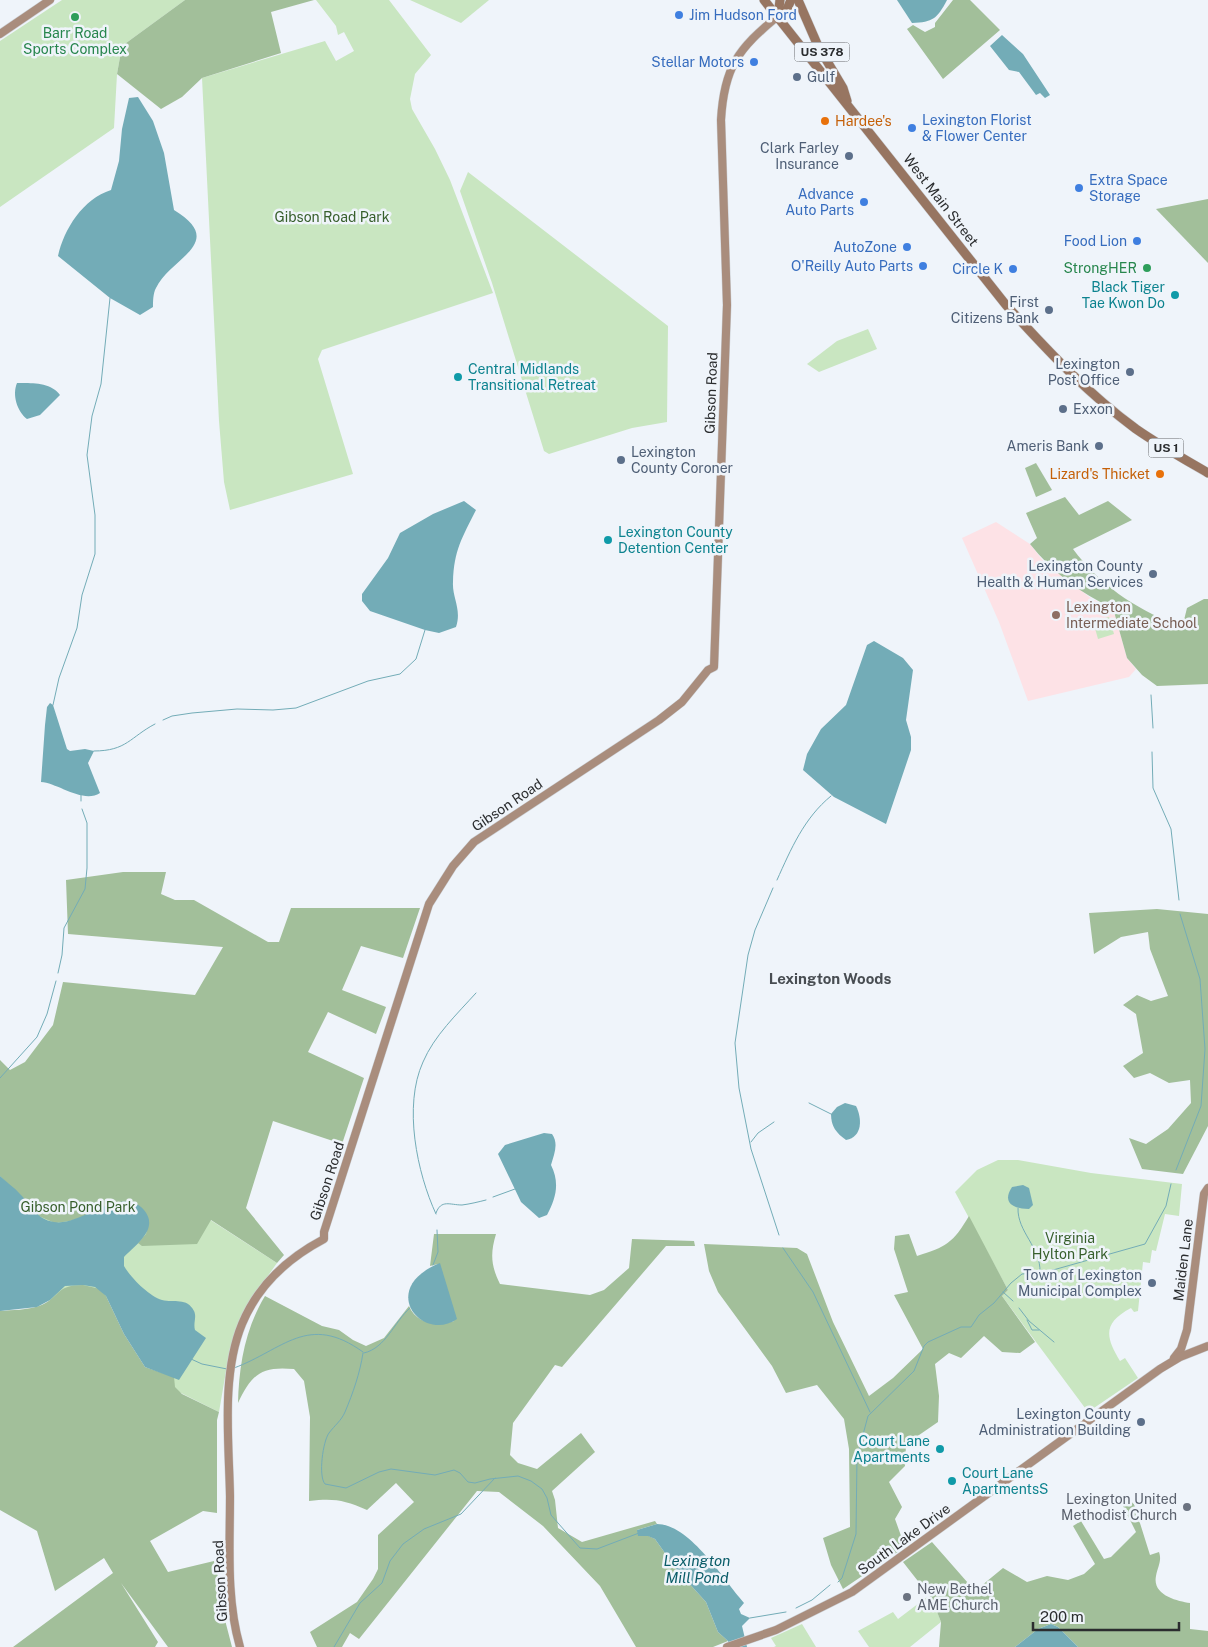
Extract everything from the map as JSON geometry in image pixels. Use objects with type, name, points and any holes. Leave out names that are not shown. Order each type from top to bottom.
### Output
[{"type":"main road","name":"West Main Street","points":[[764,0],[1006,305],[1053,356],[1083,386],[1138,430],[1208,474]]},
{"type":"main road","points":[[778,16],[780,0]]},
{"type":"main road","points":[[778,16],[787,9],[791,0]]},
{"type":"main road","name":"US 378","points":[[798,0],[818,46],[843,88],[847,103]]},
{"type":"street","points":[[0,34],[50,0]]},
{"type":"street","name":"Gibson Road","points":[[240,1647],[234,1622],[231,1593],[229,1382],[234,1349],[246,1316],[267,1282],[294,1258],[324,1239],[324,1232],[421,924],[429,904],[453,866],[466,850],[489,831],[673,711],[708,670],[714,667],[727,305],[721,127],[722,100],[728,75],[741,50],[778,16]]},
{"type":"street","name":"Maiden Lane","points":[[1170,1362],[1181,1349],[1188,1330],[1206,1191]]},
{"type":"street","name":"Maiden Lane","points":[[1188,1330],[1194,1351]]},
{"type":"street","name":"South Lake Drive","points":[[727,1647],[776,1630],[867,1582],[1170,1362],[1208,1346]]},
{"type":"shaded area","name":"Lexington Intermediate School","points":[[996,522],[1030,544],[1044,562],[1092,599],[1113,608],[1127,658],[1136,669],[1129,677],[1028,701],[999,622],[962,538]]},
{"type":"green space","points":[[62,0],[185,0],[122,46],[117,74],[114,128],[0,207],[0,41]]},
{"type":"green space","points":[[185,0],[314,0],[271,12],[281,53],[202,78],[182,97],[161,109],[117,74],[122,46]]},
{"type":"green space","name":"Gibson Road Park","points":[[316,0],[389,0],[431,55],[415,74],[410,99],[412,109],[450,180],[493,293],[322,350],[318,359],[353,474],[230,510],[224,482],[219,421],[202,78],[325,41],[336,61],[354,51],[344,32],[338,35],[336,26]]},
{"type":"green space","points":[[410,0],[489,0],[461,23]]},
{"type":"green space","points":[[953,0],[970,0],[1000,30],[943,79],[907,29],[913,25],[925,32],[935,27],[935,23]]},
{"type":"green space","points":[[468,172],[668,326],[667,422],[632,428],[549,454],[544,451],[492,283],[460,191]]},
{"type":"green space","points":[[1208,199],[1208,263],[1156,209]]},
{"type":"green space","points":[[868,329],[877,349],[819,372],[807,364],[837,341]]},
{"type":"green space","points":[[1036,463],[1052,490],[1036,497],[1025,468]]},
{"type":"green space","points":[[1065,497],[1079,515],[1108,501],[1132,520],[1073,549],[1094,573],[1118,594],[1160,618],[1175,624],[1184,620],[1187,608],[1204,599],[1208,599],[1208,684],[1157,686],[1142,675],[1127,658],[1113,608],[1078,589],[1057,573],[1030,544],[1037,538],[1026,513]]},
{"type":"green space","points":[[1109,617],[1114,634],[1098,639],[1093,621]]},
{"type":"green space","points":[[123,872],[166,872],[161,894],[175,900],[194,900],[268,942],[279,942],[291,908],[420,908],[403,958],[361,946],[342,990],[386,1007],[376,1034],[328,1012],[308,1052],[364,1078],[342,1144],[273,1121],[246,1208],[284,1255],[277,1263],[211,1220],[197,1244],[142,1246],[138,1243],[146,1234],[149,1223],[140,1207],[129,1202],[70,1221],[55,1223],[31,1210],[25,1201],[0,1176],[0,1060],[10,1070],[25,1062],[53,1025],[63,982],[195,995],[223,947],[68,934],[66,880]]},
{"type":"green space","points":[[1157,909],[1208,914],[1208,1126],[1183,1174],[1142,1169],[1129,1138],[1146,1144],[1168,1129],[1191,1103],[1190,1080],[1169,1083],[1150,1073],[1134,1078],[1123,1066],[1143,1053],[1136,1014],[1123,1005],[1137,995],[1151,1001],[1168,996],[1150,949],[1148,932],[1121,937],[1094,954],[1089,913]]},
{"type":"green space","name":"Gibson Pond Park","points":[[0,1084],[277,1263],[248,1304],[230,1348],[219,1412],[177,1391],[100,1289],[0,1311]]},
{"type":"green space","name":"Virginia Hylton Park","points":[[998,1160],[1018,1160],[1091,1173],[1182,1184],[1179,1216],[1165,1214],[1156,1251],[1152,1250],[1150,1263],[1143,1262],[1138,1311],[1134,1312],[1131,1308],[1122,1314],[1115,1319],[1109,1331],[1111,1344],[1120,1361],[1125,1358],[1138,1378],[1088,1412],[1002,1296],[1008,1290],[955,1192],[977,1170]]},
{"type":"green space","points":[[969,1216],[1008,1290],[1002,1296],[1035,1342],[1020,1353],[1002,1352],[984,1336],[961,1358],[949,1353],[935,1364],[939,1396],[938,1422],[906,1444],[905,1466],[889,1482],[902,1507],[895,1519],[905,1547],[843,1589],[831,1565],[823,1538],[850,1527],[849,1449],[844,1419],[817,1385],[786,1393],[772,1366],[718,1292],[709,1271],[704,1244],[797,1248],[807,1254],[833,1322],[869,1396],[893,1378],[923,1349],[894,1295],[908,1292],[894,1249],[895,1236],[909,1234],[917,1256],[948,1243]]},
{"type":"green space","points":[[434,1234],[496,1234],[492,1260],[500,1284],[590,1295],[604,1290],[629,1268],[632,1239],[694,1241],[695,1246],[666,1246],[562,1367],[555,1365],[513,1423],[510,1455],[518,1463],[537,1469],[581,1433],[595,1452],[552,1491],[555,1500],[558,1528],[582,1542],[655,1521],[657,1524],[637,1530],[655,1539],[677,1570],[706,1602],[718,1632],[728,1641],[713,1647],[636,1647],[600,1586],[543,1526],[499,1492],[477,1491],[359,1639],[350,1633],[342,1647],[317,1647],[310,1632],[357,1602],[378,1569],[378,1535],[414,1502],[396,1483],[367,1510],[339,1501],[309,1501],[310,1417],[304,1381],[294,1369],[283,1368],[265,1371],[253,1379],[238,1403],[244,1348],[252,1321],[265,1296],[322,1326],[339,1330],[366,1346],[384,1338],[409,1306],[417,1317],[428,1322],[448,1323],[454,1321],[438,1264],[430,1266]]},
{"type":"green space","points":[[83,1285],[100,1289],[106,1296],[124,1334],[145,1367],[174,1377],[175,1387],[182,1394],[219,1412],[217,1420],[217,1513],[203,1511],[150,1541],[168,1572],[214,1561],[219,1581],[219,1597],[232,1647],[168,1647],[121,1583],[158,1642],[155,1647],[13,1647],[113,1573],[104,1558],[55,1591],[37,1531],[0,1510],[0,1311],[39,1306],[67,1287]]},
{"type":"green space","points":[[1128,1499],[1134,1504],[1150,1555],[1159,1552],[1160,1561],[1156,1576],[1158,1588],[1172,1599],[1190,1603],[1190,1629],[1208,1631],[1208,1647],[1078,1647],[1058,1627],[1051,1624],[1038,1629],[1015,1647],[939,1647],[941,1622],[932,1599],[903,1562],[932,1542],[975,1591],[1003,1568],[1027,1582],[1047,1576],[1068,1580],[1084,1574],[1095,1564],[1073,1526],[1081,1521],[1104,1559],[1111,1557],[1136,1532],[1121,1502]]},
{"type":"green space","points":[[927,1597],[936,1609],[941,1622],[910,1647],[869,1647],[858,1631],[893,1612],[898,1619]]},
{"type":"green space","points":[[802,1624],[816,1647],[774,1647],[776,1646],[771,1638]]},
{"type":"water","points":[[897,0],[947,0],[934,18],[925,22],[912,23]]},
{"type":"water","points":[[1002,35],[1023,54],[1050,95],[1045,98],[1040,93],[1036,95],[1019,72],[1009,70],[990,46]]},
{"type":"water","points":[[138,97],[153,121],[164,153],[174,210],[189,222],[196,232],[196,241],[190,250],[163,277],[156,288],[153,307],[140,315],[110,298],[58,256],[65,236],[76,216],[92,200],[111,190],[119,161],[122,129],[129,98]]},
{"type":"water","points":[[17,383],[46,385],[60,395],[40,415],[27,419],[23,416],[16,403]]},
{"type":"water","points":[[464,501],[476,510],[463,537],[455,561],[453,582],[458,615],[456,627],[439,633],[370,611],[362,601],[362,594],[388,558],[400,533],[433,514]]},
{"type":"water","points":[[874,641],[903,658],[913,670],[906,720],[911,737],[911,750],[886,824],[834,797],[803,770],[807,754],[821,729],[846,705],[867,645]]},
{"type":"water","points":[[50,703],[53,705],[67,749],[70,751],[85,749],[94,751],[88,763],[100,793],[93,796],[78,795],[41,782],[47,707]]},
{"type":"water","points":[[845,1103],[856,1106],[860,1121],[856,1135],[846,1140],[835,1129],[831,1114],[837,1107]]},
{"type":"water","points":[[544,1133],[552,1134],[555,1142],[551,1165],[554,1172],[556,1190],[553,1203],[547,1215],[539,1218],[521,1202],[498,1154],[505,1145]]},
{"type":"water","points":[[0,1176],[18,1191],[38,1215],[54,1222],[76,1219],[100,1208],[124,1202],[135,1203],[144,1210],[148,1217],[148,1230],[124,1257],[124,1266],[146,1291],[157,1298],[188,1304],[195,1313],[195,1330],[206,1338],[179,1380],[145,1367],[124,1334],[106,1296],[95,1287],[83,1285],[65,1286],[50,1300],[37,1307],[0,1311]]},
{"type":"water","points":[[1023,1185],[1029,1188],[1033,1205],[1029,1209],[1018,1208],[1010,1204],[1008,1197],[1012,1187]]},
{"type":"water","points":[[440,1263],[457,1319],[444,1325],[431,1324],[420,1319],[412,1310],[408,1298],[411,1286],[421,1274]]},
{"type":"water","name":"Lexington Mill Pond","points":[[657,1524],[669,1526],[692,1541],[744,1603],[739,1609],[741,1614],[750,1618],[742,1626],[747,1647],[730,1647],[728,1641],[718,1632],[706,1602],[677,1570],[655,1539],[648,1536],[638,1536],[637,1530]]},
{"type":"water","points":[[1051,1624],[1058,1627],[1078,1647],[1015,1647],[1038,1629]]},
{"type":"waterway","points":[[53,705],[59,678],[77,628],[82,595],[95,554],[95,515],[87,455],[92,416],[101,384],[110,298]]},
{"type":"waterway","points":[[163,720],[172,716],[192,713],[237,709],[273,710],[296,708],[368,681],[400,674],[416,659],[425,630]]},
{"type":"waterway","points":[[1151,695],[1153,728]]},
{"type":"waterway","points":[[94,751],[114,749],[121,746],[155,724]]},
{"type":"waterway","points":[[1152,752],[1153,788],[1171,829],[1179,900]]},
{"type":"waterway","points":[[81,795],[81,801]]},
{"type":"waterway","points":[[777,880],[806,824],[831,796]]},
{"type":"waterway","points":[[58,973],[62,955],[64,928],[85,889],[87,823],[82,809]]},
{"type":"waterway","points":[[773,888],[755,930],[748,955],[735,1043],[739,1088],[751,1149],[779,1235]]},
{"type":"waterway","points":[[1176,1170],[1201,1106],[1205,1049],[1200,979],[1180,914]]},
{"type":"waterway","points":[[0,1078],[37,1037],[47,1014],[56,981]]},
{"type":"waterway","points":[[436,1214],[423,1179],[415,1139],[413,1119],[417,1079],[433,1043],[476,993]]},
{"type":"waterway","points":[[809,1103],[831,1114]]},
{"type":"waterway","points":[[751,1142],[758,1133],[774,1122]]},
{"type":"waterway","points":[[838,1582],[842,1578],[856,1534],[857,1457],[868,1416],[914,1371],[924,1346],[928,1342],[961,1327],[971,1327],[979,1315],[994,1303],[1011,1283],[1022,1274],[1046,1272],[1145,1244],[1166,1206],[1171,1184]]},
{"type":"waterway","points":[[493,1197],[515,1189]]},
{"type":"waterway","points":[[436,1213],[443,1204],[462,1205],[486,1200]]},
{"type":"waterway","points":[[1018,1208],[1021,1225],[1037,1255],[1040,1272]]},
{"type":"waterway","points":[[433,1265],[438,1252],[437,1230]]},
{"type":"waterway","points":[[783,1248],[813,1292],[870,1412]]},
{"type":"waterway","points":[[1003,1292],[1013,1301]]},
{"type":"waterway","points":[[364,1353],[378,1346],[410,1308]]},
{"type":"waterway","points":[[1019,1308],[1029,1321],[1054,1342]]},
{"type":"waterway","points":[[1027,1320],[1032,1330],[1039,1330]]},
{"type":"waterway","points":[[234,1368],[282,1344],[296,1338],[311,1335],[327,1335],[344,1340],[363,1352]]},
{"type":"waterway","points":[[363,1353],[356,1383],[345,1412],[329,1433],[325,1443],[322,1458],[322,1474],[325,1484],[346,1488],[379,1472],[391,1469],[435,1475],[454,1470],[460,1473],[468,1482],[475,1483],[490,1479],[518,1476],[531,1481],[542,1489],[547,1498],[551,1515],[580,1548],[597,1549],[639,1533]]},
{"type":"waterway","points":[[191,1359],[202,1364],[227,1369]]},
{"type":"waterway","points":[[334,1647],[360,1603],[382,1583],[390,1561],[403,1544],[424,1529],[461,1514],[495,1478]]},
{"type":"waterway","points":[[796,1608],[812,1600],[830,1585]]},
{"type":"waterway","points":[[750,1618],[786,1612]]},
{"type":"place","name":"Jim Hudson Ford","points":[[679,15]]},
{"type":"place","name":"Barr Road Sports Complex","points":[[75,17]]},
{"type":"place","name":"Stellar Motors","points":[[754,62]]},
{"type":"place","name":"Gulf","points":[[797,77]]},
{"type":"place","name":"Hardee's","points":[[825,121]]},
{"type":"place","name":"Lexington Florist & Flower Center","points":[[912,128]]},
{"type":"place","name":"Clark Farley Insurance","points":[[849,156]]},
{"type":"place","name":"Extra Space Storage","points":[[1079,188]]},
{"type":"place","name":"Advance Auto Parts","points":[[864,202]]},
{"type":"place","name":"Food Lion","points":[[1137,241]]},
{"type":"place","name":"AutoZone","points":[[907,247]]},
{"type":"place","name":"O'Reilly Auto Parts","points":[[923,266]]},
{"type":"place","name":"StrongHER","points":[[1147,268]]},
{"type":"place","name":"Circle K","points":[[1013,269]]},
{"type":"place","name":"Black Tiger Tae Kwon Do","points":[[1175,295]]},
{"type":"place","name":"First Citizens Bank","points":[[1049,310]]},
{"type":"place","name":"Lexington Post Office","points":[[1130,372]]},
{"type":"place","name":"Central Midlands Transitional Retreat","points":[[458,377]]},
{"type":"place","name":"Exxon","points":[[1063,409]]},
{"type":"place","name":"Ameris Bank","points":[[1099,446]]},
{"type":"place","name":"Lexington County Coroner","points":[[621,460]]},
{"type":"place","name":"Lizard's Thicket","points":[[1160,474]]},
{"type":"place","name":"Lexington County Detention Center","points":[[608,540]]},
{"type":"place","name":"Lexington County Health & Human Services","points":[[1153,574]]},
{"type":"place","name":"Lexington Intermediate School","points":[[1056,615]]},
{"type":"place","name":"Town of Lexington Municipal Complex","points":[[1152,1283]]},
{"type":"place","name":"Lexington County Administration Building","points":[[1141,1422]]},
{"type":"place","name":"Court Lane Apartments","points":[[940,1449]]},
{"type":"place","name":"Court Lane ApartmentsS","points":[[952,1481]]},
{"type":"place","name":"Lexington United Methodist Church","points":[[1187,1507]]},
{"type":"place","name":"New Bethel AME Church","points":[[907,1597]]},
{"type":"district","name":"Lexington Woods","points":[[830,979]]}]
